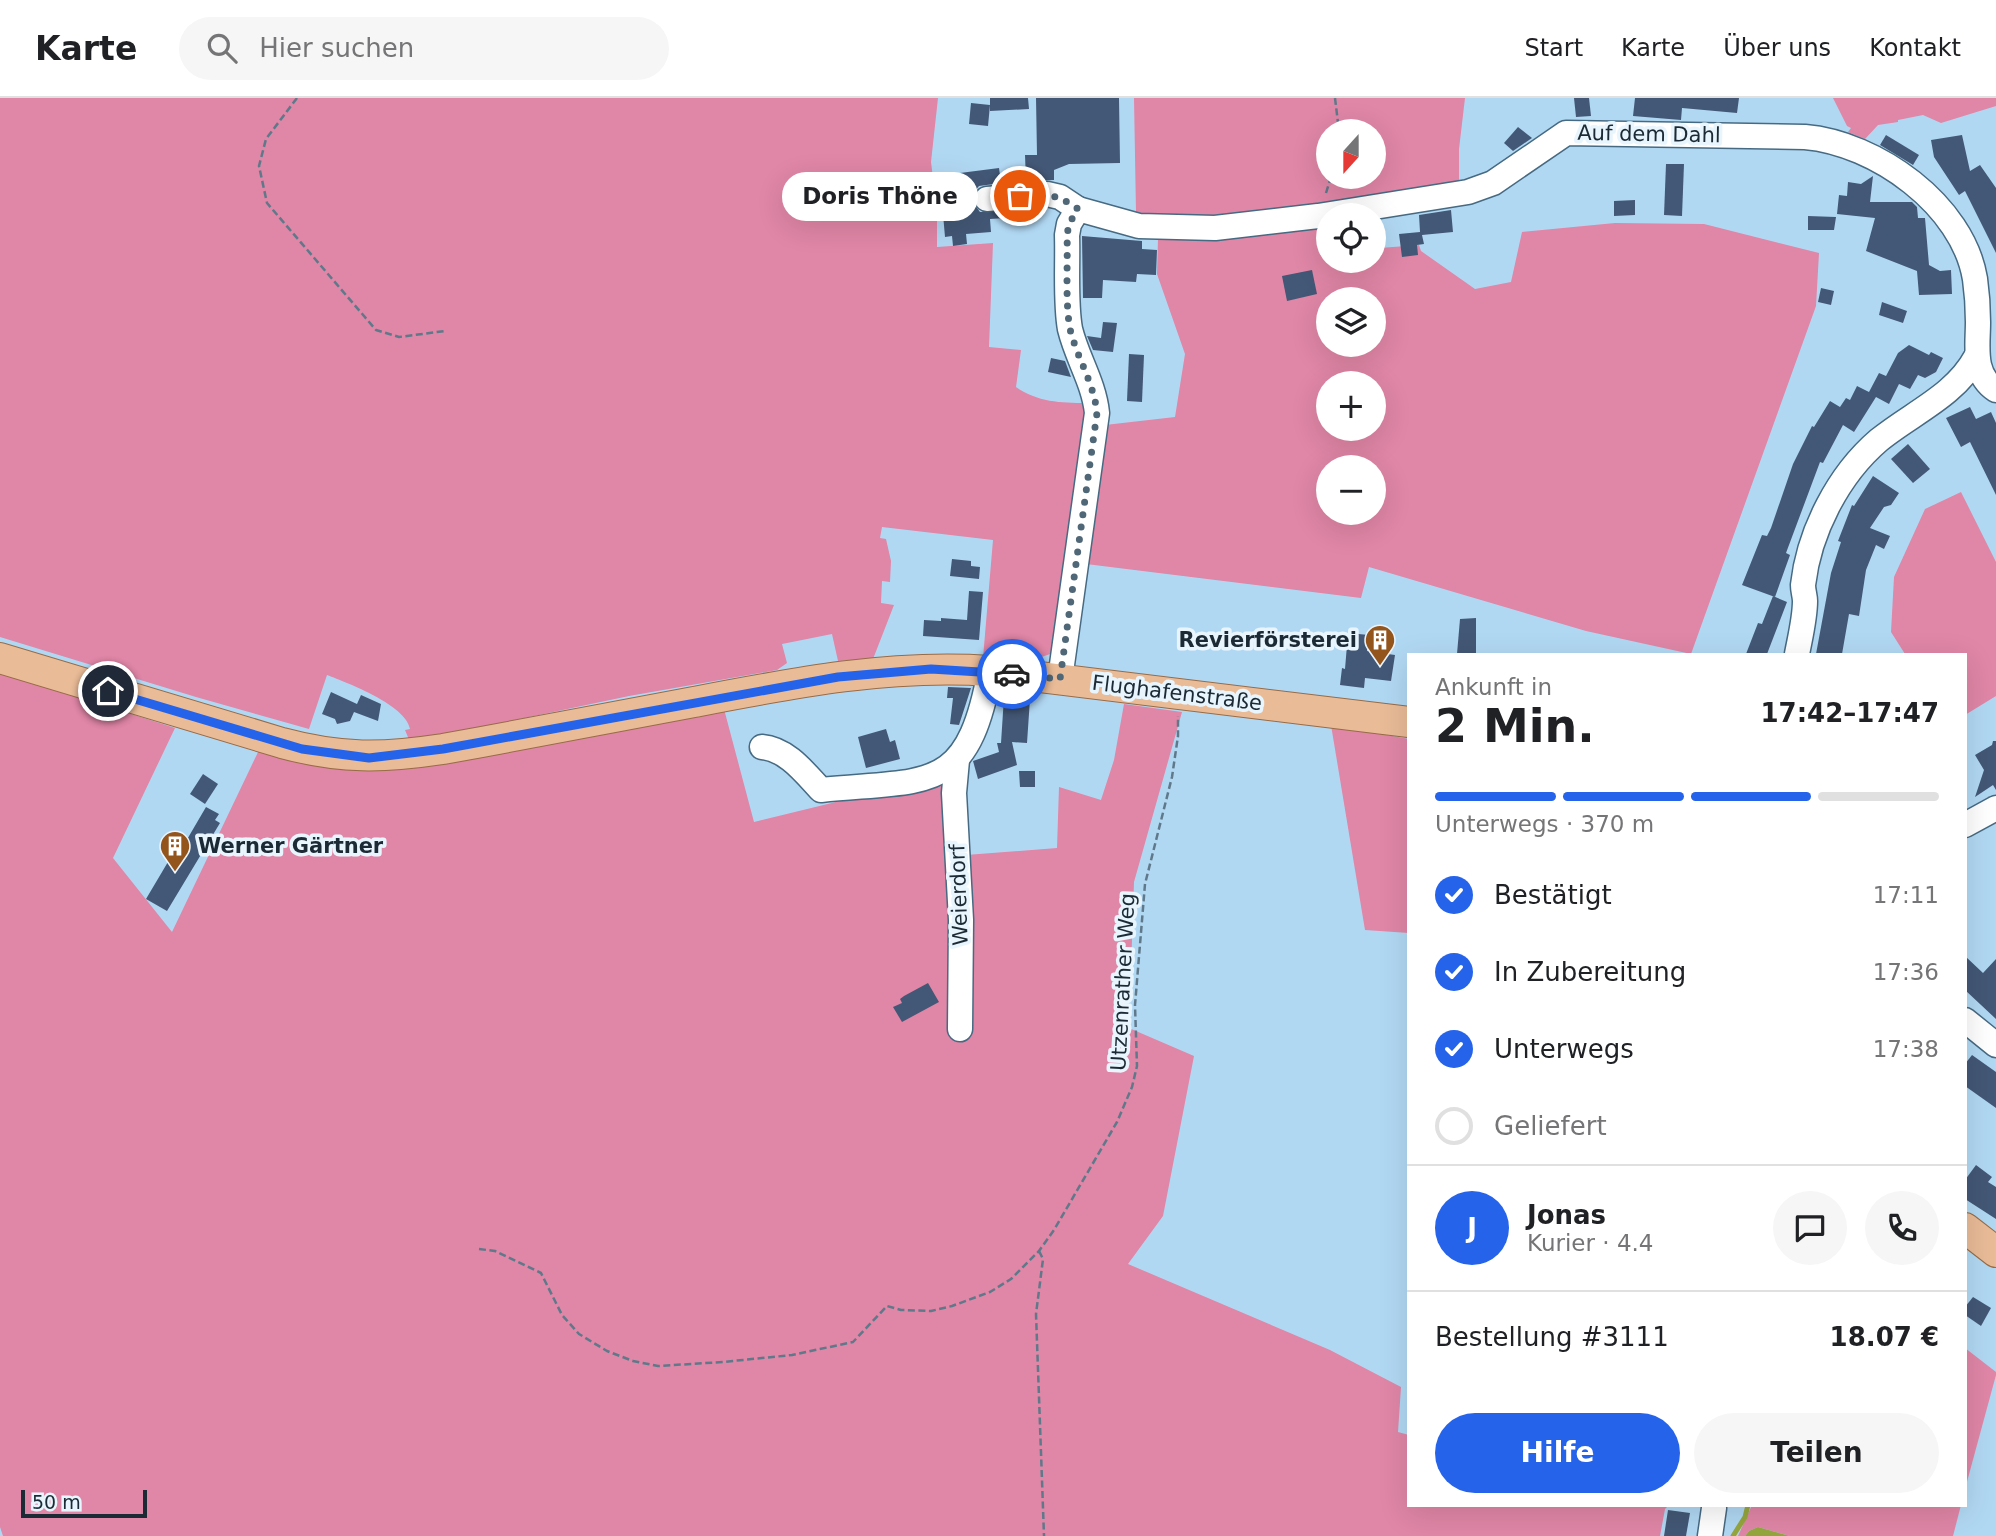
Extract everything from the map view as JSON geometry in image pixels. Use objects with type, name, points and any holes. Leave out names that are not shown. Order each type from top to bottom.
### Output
[{"type":"main road","name":"Flughafenstraße","points":[[0,658],[282,743],[324,753],[369,758],[443,749],[826,678],[922,669],[990,671],[1407,722]]},
{"type":"main road","points":[[1967,1230],[1996,1252]]},
{"type":"street","name":"Auf dem Dahl","points":[[987,199],[1046,194],[1060,197],[1078,209],[1139,226],[1215,228],[1318,216],[1468,192],[1493,183],[1566,133],[1821,138],[1852,147],[1889,167],[1931,200],[1950,220],[1966,247],[1975,279],[1978,323],[1976,357],[1993,388]]},
{"type":"street","points":[[1060,679],[1097,413],[1096,396],[1069,325],[1067,235],[1069,224],[1078,209]]},
{"type":"street","points":[[1797,653],[1805,602],[1803,587],[1811,545],[1835,493],[1876,443],[1952,388],[1976,357]]},
{"type":"street","points":[[1952,388],[1993,388]]},
{"type":"street","name":"Weierdorf","points":[[762,747],[780,751],[821,790],[917,781],[936,776],[957,760],[974,734],[980,719],[990,671]]},
{"type":"street","name":"Weierdorf","points":[[957,760],[954,793],[961,920],[960,1029]]},
{"type":"street","points":[[1967,824],[1996,808]]},
{"type":"street","points":[[1967,1022],[1996,1045]]},
{"type":"street","points":[[1710,1536],[1714,1508]]},
{"type":"path","points":[[296,98],[266,139],[259,166],[267,203],[376,330],[400,337],[445,331]]},
{"type":"path","points":[[1335,98],[1338,119]]},
{"type":"path","name":"Utzenrather Weg","points":[[479,1249],[495,1251],[541,1273],[562,1315],[579,1334],[607,1351],[633,1361],[657,1366],[792,1355],[853,1342],[887,1306],[901,1310],[931,1311],[990,1292],[1011,1279],[1039,1251],[1096,1160],[1132,1087],[1137,1066],[1135,1005],[1145,884],[1172,777],[1178,736],[1177,693]]},
{"type":"path","points":[[1039,1251],[1043,1259],[1036,1314],[1044,1536]]},
{"type":"shaded area","points":[[0,98],[938,98],[931,162],[937,210],[937,247],[993,243],[989,347],[1021,350],[1016,387],[1024,392],[1050,401],[1086,403],[1088,423],[1056,652],[1024,663],[983,658],[993,540],[882,527],[880,538],[886,539],[891,561],[890,582],[882,581],[881,603],[894,605],[873,659],[838,661],[832,634],[782,644],[787,663],[777,670],[629,696],[410,742],[405,730],[410,729],[406,720],[388,703],[327,675],[309,729],[0,637]]},
{"type":"shaded area","points":[[1134,98],[1465,98],[1459,149],[1459,186],[1386,204],[1316,203],[1316,273],[1386,273],[1386,248],[1419,245],[1421,251],[1475,289],[1511,282],[1522,232],[1615,223],[1704,224],[1819,253],[1816,306],[1691,653],[1586,631],[1369,567],[1361,598],[1086,564],[1105,425],[1175,417],[1185,354],[1157,274],[1158,238],[1136,213]]},
{"type":"shaded area","points":[[1833,98],[1996,98],[1996,106],[1941,123],[1923,115],[1878,125],[1865,139],[1848,132],[1851,128],[1847,126]]},
{"type":"shaded area","points":[[1961,492],[1996,562],[1996,696],[1967,714],[1967,653],[1904,653],[1891,632],[1894,577],[1925,509]]},
{"type":"shaded area","points":[[0,672],[175,728],[113,858],[172,932],[259,750],[334,768],[382,770],[724,709],[754,822],[963,771],[966,855],[1057,848],[1059,787],[1101,800],[1114,760],[1124,704],[1182,712],[1134,882],[1129,1028],[1194,1056],[1163,1216],[1128,1264],[1330,1350],[1401,1387],[1398,1432],[1407,1434],[1407,1507],[1667,1507],[1660,1536],[3,1536],[0,1527]]},
{"type":"shaded area","points":[[1331,725],[1407,739],[1407,933],[1365,930]]},
{"type":"shaded area","points":[[1967,1350],[1996,1372],[1967,1482]]},
{"type":"shaded area","points":[[1751,1507],[1960,1507],[1953,1536],[1790,1536],[1758,1527],[1745,1536],[1738,1536]]},
{"type":"shaded area","points":[[1758,1527],[1790,1536],[1745,1536]]},
{"type":"building","points":[[990,98],[1028,98],[1029,109],[990,111]]},
{"type":"building","points":[[1036,98],[1119,98],[1120,163],[1069,164],[1054,170],[1054,180],[1026,181],[1025,155],[1037,155]]},
{"type":"building","points":[[1574,98],[1589,98],[1591,116],[1576,117]]},
{"type":"building","points":[[1635,98],[1739,98],[1737,113],[1682,108],[1681,120],[1633,116]]},
{"type":"building","points":[[971,103],[990,105],[988,126],[969,124]]},
{"type":"building","points":[[1518,127],[1532,138],[1513,151],[1504,143]]},
{"type":"building","points":[[1886,135],[1919,155],[1913,165],[1880,145]]},
{"type":"building","points":[[1962,135],[1970,171],[1980,165],[1996,188],[1996,253],[1965,191],[1959,195],[1934,157],[1931,140]]},
{"type":"building","points":[[1666,164],[1684,164],[1682,216],[1664,215]]},
{"type":"building","points":[[999,168],[1001,183],[979,186],[972,201],[980,212],[1004,212],[1005,218],[990,219],[991,232],[966,234],[967,244],[953,246],[952,236],[945,237],[943,214],[964,213],[960,173]]},
{"type":"building","points":[[1873,176],[1870,202],[1912,202],[1917,207],[1918,218],[1925,218],[1929,265],[1940,271],[1951,270],[1952,294],[1919,295],[1917,271],[1866,251],[1875,218],[1837,214],[1839,195],[1847,196],[1848,182],[1861,184]]},
{"type":"building","points":[[1635,200],[1635,215],[1614,216],[1614,201]]},
{"type":"building","points":[[1451,210],[1453,232],[1422,235],[1424,244],[1417,245],[1418,255],[1402,257],[1399,234],[1420,232],[1419,215]]},
{"type":"building","points":[[1808,216],[1836,217],[1834,230],[1808,230]]},
{"type":"building","points":[[1082,236],[1142,241],[1142,249],[1157,250],[1156,275],[1137,274],[1136,282],[1103,280],[1102,298],[1083,298]]},
{"type":"building","points":[[1312,270],[1316,294],[1287,301],[1282,276]]},
{"type":"building","points":[[1821,288],[1834,291],[1831,305],[1818,302]]},
{"type":"building","points":[[1882,302],[1907,311],[1903,323],[1879,315]]},
{"type":"building","points":[[1103,322],[1117,323],[1113,352],[1093,350],[1087,336],[1101,338]]},
{"type":"building","points":[[1909,345],[1929,355],[1931,352],[1943,358],[1936,372],[1925,378],[1918,375],[1910,389],[1899,384],[1889,404],[1876,397],[1854,432],[1843,425],[1823,463],[1820,462],[1786,553],[1790,555],[1775,597],[1742,585],[1762,535],[1767,536],[1771,528],[1793,464],[1812,426],[1814,427],[1830,401],[1840,407],[1846,398],[1850,400],[1857,386],[1869,392],[1879,373],[1886,376],[1898,353]]},
{"type":"building","points":[[1129,354],[1144,355],[1142,402],[1127,401]]},
{"type":"building","points":[[1051,358],[1065,361],[1071,377],[1048,372]]},
{"type":"building","points":[[1970,407],[1976,419],[1991,412],[1996,423],[1996,495],[1970,442],[1961,447],[1946,418]]},
{"type":"building","points":[[1908,444],[1930,469],[1913,483],[1891,459]]},
{"type":"building","points":[[1873,476],[1899,493],[1891,505],[1884,507],[1870,528],[1890,536],[1884,549],[1876,545],[1866,570],[1859,616],[1849,614],[1842,653],[1816,653],[1831,573],[1841,542],[1838,541],[1852,505],[1854,506]]},
{"type":"building","points":[[952,559],[971,561],[971,566],[980,567],[979,579],[950,576]]},
{"type":"building","points":[[969,591],[983,592],[979,640],[923,636],[924,620],[967,620]]},
{"type":"building","points":[[1773,596],[1787,602],[1767,653],[1746,653],[1758,623],[1762,624]]},
{"type":"building","points":[[1476,618],[1476,653],[1457,653],[1460,619]]},
{"type":"building","points":[[1348,633],[1369,635],[1367,651],[1395,655],[1391,681],[1365,678],[1364,688],[1340,685],[1342,668],[1345,669]]},
{"type":"building","points":[[948,687],[971,688],[959,725],[950,724],[953,698],[947,698]]},
{"type":"building","points":[[331,692],[357,704],[361,695],[381,704],[378,721],[354,712],[350,721],[337,724],[335,719],[322,714]]},
{"type":"building","points":[[1004,697],[1030,699],[1027,743],[1012,742],[1017,765],[978,779],[973,761],[999,752],[997,743],[1001,743]]},
{"type":"building","points":[[886,729],[890,742],[895,740],[900,759],[866,768],[858,737]]},
{"type":"building","points":[[1993,741],[1996,741],[1996,790],[1993,785],[1975,797],[1984,770],[1975,755],[1992,745]]},
{"type":"building","points":[[1019,771],[1035,771],[1035,787],[1020,787]]},
{"type":"building","points":[[203,774],[218,784],[205,804],[190,794]]},
{"type":"building","name":"Werner Gärtner","points":[[206,807],[219,814],[215,820],[220,823],[167,911],[146,899],[178,845],[182,848]]},
{"type":"building","points":[[1967,958],[1983,973],[1996,959],[1996,1019],[1967,992]]},
{"type":"building","points":[[928,983],[939,1002],[902,1022],[893,1007],[902,1003],[900,999],[904,996]]},
{"type":"building","points":[[1972,1055],[1996,1072],[1996,1108],[1967,1087],[1967,1061]]},
{"type":"building","points":[[1976,1165],[1992,1177],[1988,1182],[1996,1187],[1996,1219],[1967,1200],[1967,1177]]},
{"type":"building","points":[[1973,1297],[1991,1308],[1981,1326],[1967,1316],[1967,1304]]},
{"type":"building","points":[[1668,1510],[1690,1513],[1686,1536],[1664,1536]]},
{"type":"waterway","points":[[1733,1536],[1745,1517],[1748,1507]]},
{"type":"way so far","points":[[1012,674],[1060,679],[1097,413],[1096,396],[1069,325],[1067,235],[1069,224],[1078,209],[1060,197],[1046,194],[1020,196]]},
{"type":"place","name":"Doris Thöne","points":[[1020,196]]},
{"type":"place","name":"Revierförsterei","points":[[1380,667]]},
{"type":"place","name":"Werner Gärtner","points":[[175,873]]},
{"type":"route","points":[[108,691],[302,749],[369,758],[443,749],[803,681],[873,672],[931,669],[1012,674]]}]
